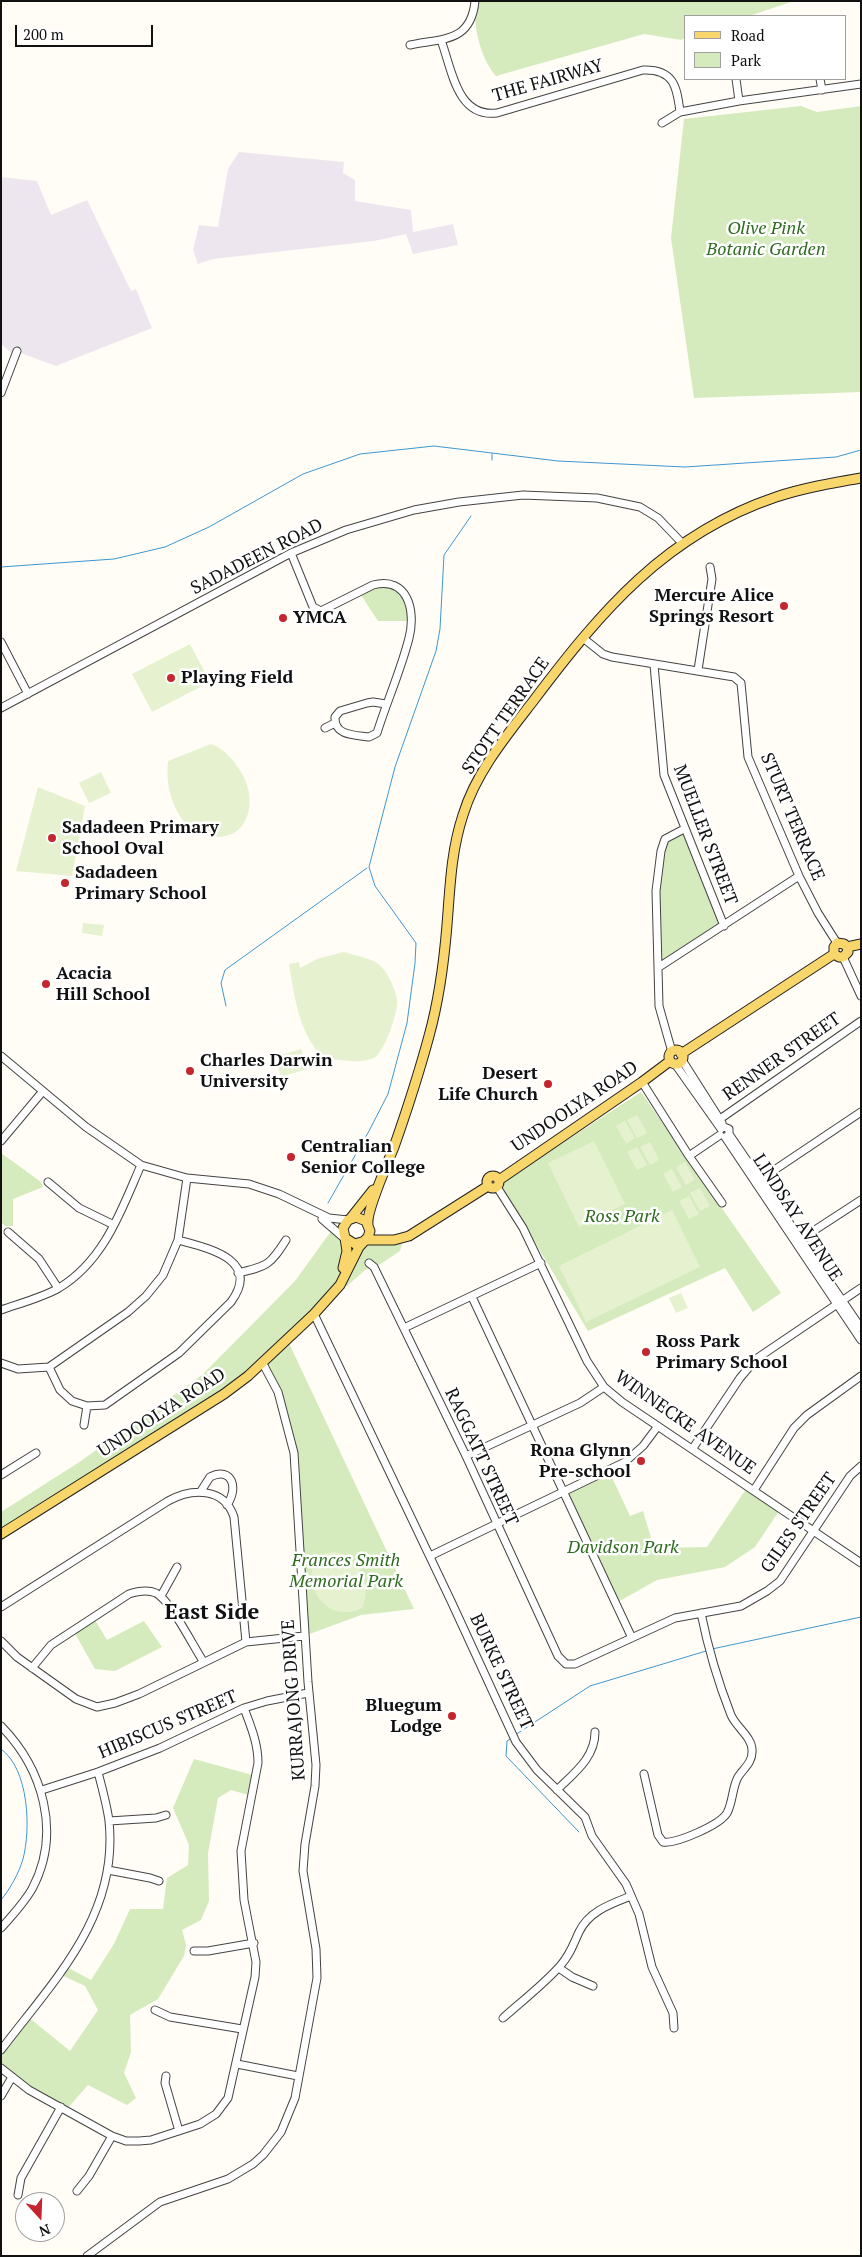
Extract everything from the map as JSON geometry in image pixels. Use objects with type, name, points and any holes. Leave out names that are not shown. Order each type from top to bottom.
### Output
[{"type":"main road","name":"STOTT TERRACE","points":[[368,1224],[368,1211],[387,1166],[419,1071],[435,1010],[444,962],[453,853],[463,812],[473,790],[499,747],[583,638],[615,601],[682,543],[721,520],[776,497],[861,478]]},
{"type":"main road","points":[[842,943],[847,947],[848,952],[843,957],[834,954],[834,947],[837,944],[842,943]]},
{"type":"main road","points":[[847,947],[861,944]]},
{"type":"main road","name":"UNDOOLYA ROAD","points":[[345,1238],[355,1244],[365,1241],[399,1239],[419,1230],[495,1184],[676,1058],[834,954]]},
{"type":"main road","name":"STOTT TERRACE","points":[[349,1220],[364,1204],[387,1166]]},
{"type":"main road","name":"UNDOOLYA ROAD","points":[[326,1302],[335,1287],[346,1260],[348,1248],[343,1228],[349,1220],[360,1218],[375,1231],[387,1236],[402,1235],[419,1230]]},
{"type":"main road","name":"UNDOOLYA ROAD","points":[[1,1534],[224,1394],[262,1362],[336,1291],[359,1247],[369,1234],[368,1224]]},
{"type":"street","points":[[410,45],[441,40],[464,30],[474,13],[475,1]]},
{"type":"street","name":"THE FAIRWAY","points":[[441,40],[460,93],[466,103],[478,112],[497,112],[638,71],[652,70],[665,74],[675,85],[680,112]]},
{"type":"street","points":[[736,80],[739,101]]},
{"type":"street","points":[[820,80],[822,90]]},
{"type":"street","points":[[662,123],[680,112],[739,101],[861,84]]},
{"type":"street","points":[[1,393],[17,351]]},
{"type":"street","name":"SADADEEN ROAD","points":[[1,708],[291,553],[346,530],[414,510],[459,502],[524,495],[597,498],[640,507],[658,518],[682,543]]},
{"type":"street","points":[[291,553],[313,607],[317,610],[321,611],[373,585],[382,583],[394,585],[407,596],[410,606],[410,636],[376,733],[369,738],[340,732],[335,723],[335,717],[340,711],[373,702],[386,704]]},
{"type":"street","points":[[698,670],[711,587],[710,567]]},
{"type":"street","name":"STURT TERRACE","points":[[583,638],[603,654],[612,657],[734,677],[741,683],[748,757],[799,876],[837,944]]},
{"type":"street","points":[[1,642],[28,694]]},
{"type":"street","name":"MUELLER STREET","points":[[654,665],[664,775],[724,926]]},
{"type":"street","points":[[325,728],[335,723]]},
{"type":"street","name":"LINDSAY AVENUE","points":[[684,829],[665,839],[661,851],[656,892],[659,1006],[676,1058],[799,1241],[839,1302],[861,1340]]},
{"type":"street","points":[[659,967],[799,876]]},
{"type":"street","points":[[843,957],[861,996]]},
{"type":"street","name":"RENNER STREET","points":[[720,1119],[861,1021]]},
{"type":"street","points":[[1,1056],[106,1142],[141,1165],[187,1178],[249,1184],[279,1194],[329,1218],[349,1220]]},
{"type":"street","name":"LINDSAY AVENUE","points":[[676,1058],[720,1119],[724,1132]]},
{"type":"street","points":[[642,1082],[689,1156],[722,1203]]},
{"type":"street","points":[[1,1141],[42,1091]]},
{"type":"street","points":[[758,1180],[861,1112]]},
{"type":"street","points":[[689,1156],[724,1132]]},
{"type":"street","points":[[1,1310],[43,1296],[58,1288],[72,1279],[94,1258],[114,1225],[141,1165]]},
{"type":"street","points":[[1,1363],[18,1369],[49,1367],[128,1312],[146,1296],[163,1275],[178,1240],[187,1178]]},
{"type":"street","points":[[48,1182],[79,1208],[114,1225]]},
{"type":"street","name":"WINNECKE AVENUE","points":[[495,1184],[523,1228],[587,1361],[604,1387],[658,1426],[861,1563]]},
{"type":"street","points":[[799,1241],[861,1200]]},
{"type":"street","points":[[308,1209],[330,1224],[345,1238]]},
{"type":"street","points":[[8,1232],[39,1258],[58,1288]]},
{"type":"street","points":[[49,1367],[65,1397],[87,1406],[97,1406],[114,1400],[180,1353],[231,1302],[239,1289],[238,1273],[229,1258],[219,1252],[178,1240]]},
{"type":"street","points":[[238,1273],[266,1265],[273,1260],[286,1240]]},
{"type":"street","name":"RAGGATT STREET","points":[[369,1263],[374,1267],[466,1456],[558,1656],[566,1664]]},
{"type":"street","points":[[404,1328],[541,1263]]},
{"type":"street","points":[[692,1448],[747,1368],[770,1348],[861,1288]]},
{"type":"street","points":[[472,1297],[632,1638]]},
{"type":"street","name":"LINDSAY AVENUE","points":[[839,1302],[861,1328]]},
{"type":"street","name":"BURKE STREET","points":[[314,1314],[430,1556],[516,1742],[538,1770],[584,1817],[592,1836],[626,1884],[644,1931],[652,1967],[673,2013],[674,2028]]},
{"type":"street","name":"KURRAJONG DRIVE","points":[[88,2256],[160,2202],[228,2179],[253,2164],[264,2155],[281,2132],[294,2098],[317,1978],[318,1962],[303,1871],[316,1765],[308,1693],[294,1453],[278,1392],[262,1362]]},
{"type":"street","points":[[754,1490],[794,1428],[807,1415],[861,1376]]},
{"type":"street","points":[[466,1456],[580,1403],[604,1387]]},
{"type":"street","points":[[84,1425],[87,1406]]},
{"type":"street","points":[[430,1556],[564,1493],[624,1462],[643,1446],[658,1426]]},
{"type":"street","points":[[1,1475],[36,1453]]},
{"type":"street","name":"GILES STREET","points":[[566,1664],[575,1664],[674,1618],[741,1606],[767,1591],[780,1581],[850,1476],[861,1466]]},
{"type":"street","points":[[201,1491],[205,1482],[214,1475],[219,1474],[229,1477],[235,1492],[228,1505]]},
{"type":"street","points":[[1,1606],[168,1501],[185,1494],[201,1491],[219,1498],[228,1505],[233,1513],[236,1525],[246,1642]]},
{"type":"street","points":[[161,1596],[177,1567]]},
{"type":"street","points":[[32,1668],[51,1645],[129,1594],[148,1591],[161,1596],[203,1661]]},
{"type":"street","points":[[644,1774],[658,1835],[663,1842],[673,1842],[703,1830],[727,1813],[737,1779],[750,1760],[752,1748],[732,1717],[706,1643],[701,1613]]},
{"type":"street","points":[[1,1641],[17,1657],[76,1699],[97,1706],[115,1703],[139,1694],[203,1661],[246,1642],[304,1636]]},
{"type":"street","name":"HIBISCUS STREET","points":[[42,1790],[98,1772],[160,1748],[244,1708],[266,1701],[308,1693]]},
{"type":"street","points":[[1,2068],[29,2090],[112,2136],[126,2141],[139,2141],[200,2124],[216,2114],[228,2098],[255,1977],[256,1962],[254,1943],[244,1900],[241,1851],[258,1763],[258,1753],[255,1738],[244,1708]]},
{"type":"street","points":[[1,1726],[29,1761],[42,1790],[46,1825],[43,1856],[32,1888],[1,1928]]},
{"type":"street","points":[[558,1790],[589,1756],[595,1742],[595,1732]]},
{"type":"street","points":[[1,2050],[80,1945],[98,1910],[108,1870],[109,1821],[98,1772]]},
{"type":"street","points":[[109,1821],[156,1818],[166,1815]]},
{"type":"street","points":[[108,1870],[158,1881]]},
{"type":"street","points":[[503,2018],[559,1968],[571,1954],[578,1933],[590,1916],[606,1906],[631,1896]]},
{"type":"street","points":[[194,1951],[208,1951],[254,1943]]},
{"type":"street","points":[[559,1968],[572,1977],[593,1986]]},
{"type":"street","points":[[155,2010],[170,2017],[242,2029]]},
{"type":"street","points":[[237,2064],[298,2076]]},
{"type":"street","points":[[166,2076],[165,2083],[179,2131]]},
{"type":"street","points":[[1,2096],[12,2077]]},
{"type":"street","points":[[19,2192],[21,2178],[61,2107]]},
{"type":"street","points":[[77,2191],[89,2176],[112,2136]]},
{"type":"shaded area","points":[[239,152],[344,162],[343,173],[355,180],[355,201],[411,210],[413,232],[453,224],[458,245],[413,254],[406,234],[374,241],[213,259],[198,264],[193,250],[199,225],[218,227],[228,169]]},
{"type":"shaded area","points":[[1,177],[37,181],[51,215],[87,200],[131,291],[136,289],[152,328],[56,366],[18,352],[15,356],[1,344]]},
{"type":"green space","points":[[475,1],[794,1],[752,15],[684,15],[684,39],[681,40],[644,34],[496,76],[490,69],[482,51],[475,20]]},
{"type":"green space","name":"Olive Pink Botanic Garden","points":[[801,106],[817,112],[861,106],[861,392],[694,398],[671,238],[684,119]]},
{"type":"green space","points":[[382,583],[407,596],[410,621],[378,621],[359,592]]},
{"type":"green space","name":"Playing Field","points":[[190,644],[210,682],[152,712],[132,674]]},
{"type":"green space","points":[[211,744],[232,759],[243,776],[250,799],[245,822],[237,831],[217,837],[206,835],[185,823],[172,800],[167,775],[168,761]]},
{"type":"green space","points":[[101,772],[111,793],[89,803],[79,783]]},
{"type":"green space","name":"Sadadeen Primary School Oval","points":[[38,787],[85,806],[72,876],[16,871]]},
{"type":"green space","points":[[684,829],[724,926],[659,967],[656,891],[665,839]]},
{"type":"green space","points":[[83,923],[104,925],[102,936],[82,933]]},
{"type":"green space","points":[[344,952],[381,966],[390,980],[397,999],[396,1013],[382,1048],[378,1055],[366,1061],[326,1058],[321,1055],[306,1033],[295,999],[289,964],[299,962],[300,968],[317,959]]},
{"type":"green space","points":[[301,1049],[307,1069],[281,1077],[275,1057]]},
{"type":"green space","name":"Ross Park","points":[[641,1092],[781,1293],[753,1312],[725,1268],[588,1331],[503,1189],[504,1181]]},
{"type":"green space","points":[[637,1115],[647,1133],[637,1138],[627,1120]]},
{"type":"green space","points":[[625,1121],[635,1138],[626,1144],[616,1126]]},
{"type":"green space","points":[[594,1141],[625,1204],[579,1227],[548,1163]]},
{"type":"green space","points":[[650,1142],[659,1160],[650,1165],[640,1147]]},
{"type":"green space","points":[[637,1147],[647,1165],[637,1170],[627,1152]]},
{"type":"green space","points":[[1,1153],[41,1182],[43,1187],[13,1199],[13,1226],[5,1226],[1,1222]]},
{"type":"green space","points":[[685,1162],[695,1180],[686,1185],[676,1167]]},
{"type":"green space","points":[[672,1169],[682,1187],[673,1192],[663,1174]]},
{"type":"green space","points":[[700,1188],[710,1206],[700,1211],[690,1193]]},
{"type":"green space","points":[[689,1196],[699,1214],[689,1219],[679,1201]]},
{"type":"green space","points":[[672,1210],[700,1267],[586,1322],[559,1266]]},
{"type":"green space","name":"Frances Smith Memorial Park","points":[[334,1227],[343,1234],[347,1259],[335,1287],[287,1339],[414,1609],[361,1615],[304,1636],[290,1431],[262,1362],[248,1376],[1,1534],[1,1512],[78,1463],[202,1375],[295,1281]]},
{"type":"green space","points":[[404,1238],[400,1251],[379,1265],[365,1270],[347,1286],[340,1286],[363,1242]]},
{"type":"green space","points":[[681,1293],[688,1308],[676,1313],[669,1298]]},
{"type":"green space","name":"Davidson Park","points":[[609,1471],[630,1516],[643,1511],[654,1548],[707,1547],[748,1486],[781,1508],[755,1547],[725,1567],[657,1580],[616,1603],[564,1493]]},
{"type":"green space","name":"Frances Smith Memorial Park","points":[[333,1552],[342,1554],[350,1559],[361,1572],[366,1590],[362,1608],[347,1612],[333,1610],[322,1602],[315,1591],[312,1579],[313,1567],[320,1558]]},
{"type":"green space","points":[[93,1617],[107,1640],[144,1621],[162,1647],[115,1671],[95,1669],[73,1630]]},
{"type":"green space","points":[[194,1759],[256,1776],[252,1796],[231,1790],[218,1798],[208,1853],[209,1901],[201,1920],[182,1930],[186,1945],[184,1956],[158,1999],[130,2015],[131,2052],[124,2073],[136,2098],[127,2105],[88,2085],[66,2110],[1,2068],[1,2050],[27,2016],[70,2051],[98,2010],[85,1986],[59,1974],[65,1966],[91,1980],[114,1944],[130,1909],[163,1909],[167,1878],[188,1865],[189,1845],[173,1808]]},
{"type":"waterway","points":[[1,567],[114,559],[165,547],[209,527],[303,474],[360,454],[434,446],[558,461],[685,467],[836,457],[861,450]]},
{"type":"waterway","points":[[492,454],[492,460]]},
{"type":"waterway","points":[[328,1203],[388,1094],[407,1023],[416,943],[375,886],[369,867],[395,767],[436,651],[440,629],[444,555],[471,516]]},
{"type":"waterway","points":[[226,1006],[221,983],[225,970],[367,868]]},
{"type":"waterway","points":[[712,1649],[861,1617]]},
{"type":"waterway","points":[[515,1735],[590,1686],[706,1651]]},
{"type":"waterway","points":[[512,1738],[507,1741],[506,1756],[579,1832]]},
{"type":"waterway","points":[[1,1749],[10,1758],[17,1770],[26,1800],[27,1816],[26,1846],[23,1859],[14,1881],[1,1900]]},
{"type":"place","name":"Mercure Alice Springs Resort","points":[[784,606]]},
{"type":"place","name":"YMCA","points":[[283,618]]},
{"type":"place","name":"Playing Field","points":[[171,678]]},
{"type":"place","name":"Sadadeen Primary School Oval","points":[[52,838]]},
{"type":"place","name":"Sadadeen Primary School","points":[[65,883]]},
{"type":"place","name":"Acacia Hill School","points":[[46,984]]},
{"type":"place","name":"Charles Darwin University","points":[[190,1071]]},
{"type":"place","name":"Desert Life Church","points":[[548,1084]]},
{"type":"place","name":"Centralian Senior College","points":[[291,1157]]},
{"type":"place","name":"Ross Park Primary School","points":[[646,1352]]},
{"type":"place","name":"Rona Glynn Pre-school","points":[[641,1461]]},
{"type":"place","name":"Bluegum Lodge","points":[[452,1716]]},
{"type":"district","name":"East Side","points":[[212,1613]]}]
